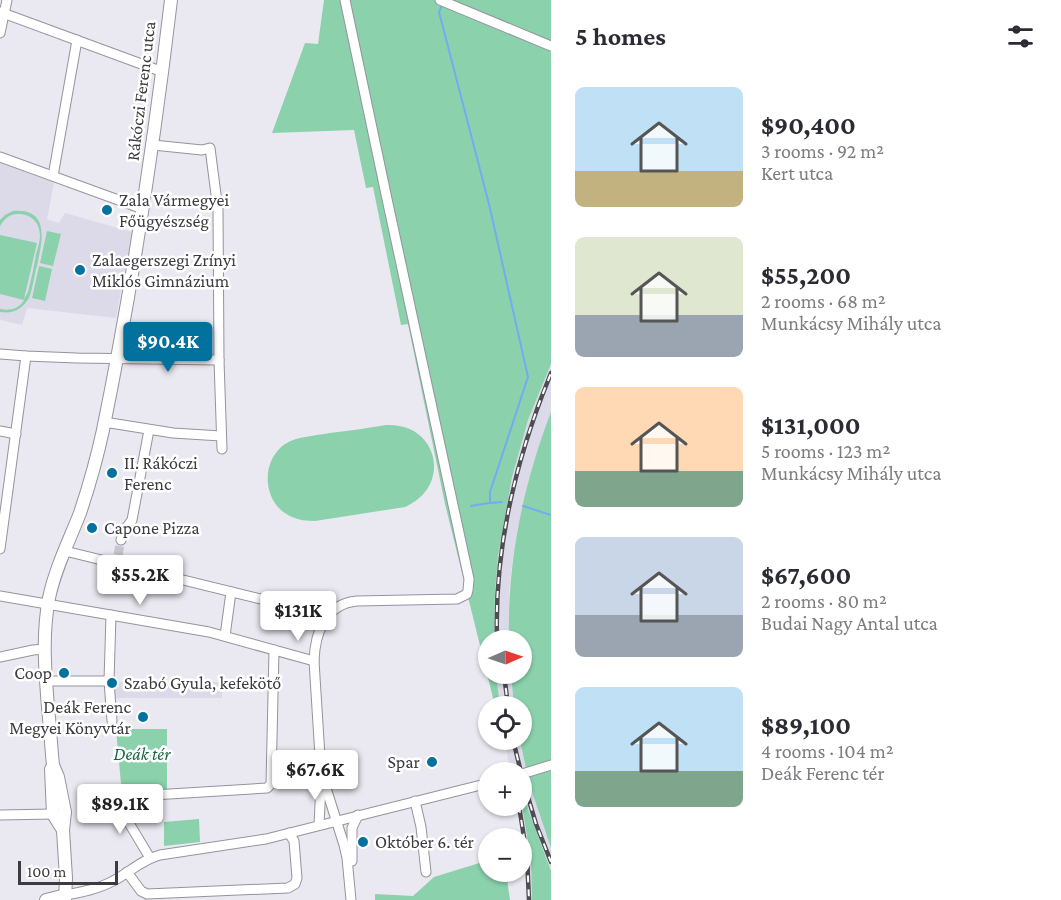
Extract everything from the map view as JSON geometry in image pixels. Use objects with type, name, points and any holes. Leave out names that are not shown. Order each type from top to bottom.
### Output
[{"type":"main road","name":"Rákóczi Ferenc utca","points":[[53,765],[44,649],[45,624],[56,576],[90,482],[117,358],[153,145],[171,0]]},
{"type":"main road","points":[[53,765],[50,770],[53,814],[63,830]]},
{"type":"main road","points":[[46,900],[66,898],[64,799],[53,765]]},
{"type":"street","points":[[0,33],[2,13],[7,0]]},
{"type":"street","points":[[319,825],[321,772],[314,661],[319,631],[326,617],[341,605],[357,601],[457,599],[467,594],[469,585],[345,0]]},
{"type":"street","points":[[444,2],[551,46]]},
{"type":"street","points":[[2,13],[163,72]]},
{"type":"street","points":[[53,176],[77,40]]},
{"type":"street","points":[[153,145],[202,150],[210,148],[218,210],[222,449]]},
{"type":"street","points":[[0,157],[143,209]]},
{"type":"street","points":[[0,354],[219,360]]},
{"type":"street","points":[[0,549],[3,513],[26,356]]},
{"type":"street","points":[[104,422],[180,434],[221,436]]},
{"type":"street","points":[[121,540],[132,520],[149,430]]},
{"type":"street","points":[[0,431],[16,434]]},
{"type":"street","points":[[65,550],[116,559],[231,592],[289,605],[317,606],[331,612]]},
{"type":"street","points":[[225,636],[231,592]]},
{"type":"street","points":[[0,596],[209,632],[314,661]]},
{"type":"street","points":[[111,615],[112,721]]},
{"type":"street","points":[[0,657],[44,649]]},
{"type":"street","points":[[150,858],[126,818],[120,797],[267,788],[272,784],[274,650]]},
{"type":"street","points":[[46,681],[110,681]]},
{"type":"street","points":[[532,771],[551,765]]},
{"type":"street","points":[[321,772],[344,845],[351,900]]},
{"type":"street","points":[[66,898],[113,881],[150,858],[160,855],[244,843],[478,786]]},
{"type":"street","points":[[415,801],[422,827],[426,872]]},
{"type":"street","points":[[0,815],[53,814]]},
{"type":"street","points":[[350,884],[352,832],[358,814]]},
{"type":"street","points":[[127,872],[141,891],[147,894],[205,896],[284,888],[292,886],[297,880],[294,841],[289,833]]},
{"type":"shaded area","points":[[0,162],[54,183],[47,219],[59,223],[65,213],[132,232],[116,318],[27,308],[22,325],[0,320]]},
{"type":"shaded area","points":[[551,364],[551,412],[532,468],[518,527],[509,593],[509,630],[494,630],[498,556],[511,477],[528,420]]},
{"type":"shaded area","points":[[114,682],[222,682],[222,698],[114,698]]},
{"type":"shaded area","points":[[497,684],[512,684],[513,696],[499,696]]},
{"type":"shaded area","points":[[507,750],[522,750],[525,762],[508,762]]},
{"type":"shaded area","points":[[532,792],[551,848],[551,871],[530,816]]},
{"type":"shaded area","points":[[519,816],[524,816],[526,828],[521,828]]},
{"type":"shaded area","points":[[526,882],[532,882],[532,900],[527,900]]},
{"type":"green space","points":[[324,0],[551,0],[551,364],[528,420],[512,477],[498,556],[494,630],[478,630],[478,637],[445,504],[408,324],[401,325],[373,187],[366,188],[354,130],[272,133],[305,43],[318,44]]},
{"type":"green space","points":[[13,211],[33,215],[39,221],[41,247],[29,298],[17,310],[0,312],[0,309],[17,307],[24,300],[0,294],[0,235],[37,243],[24,299],[28,292],[40,240],[38,227],[34,220],[27,216],[13,214],[0,226],[0,220]]},
{"type":"green space","points":[[47,231],[61,234],[53,266],[40,263]]},
{"type":"green space","points":[[39,266],[52,269],[45,301],[32,298]]},
{"type":"green space","points":[[551,412],[551,848],[532,792],[532,762],[525,762],[522,750],[532,750],[532,696],[513,696],[512,684],[532,684],[532,630],[509,630],[514,553],[525,496]]},
{"type":"green space","points":[[386,425],[404,427],[418,434],[428,444],[433,457],[434,471],[430,485],[420,497],[405,507],[315,521],[292,517],[275,503],[270,493],[268,472],[271,461],[285,444],[295,439]]},
{"type":"green space","points":[[490,684],[497,684],[499,696],[493,696]]},
{"type":"green space","name":"Deák tér","points":[[116,729],[167,729],[167,792],[122,795]]},
{"type":"green space","points":[[524,816],[530,816],[551,871],[551,900],[532,900],[532,828],[526,828]]},
{"type":"green space","points":[[199,819],[200,842],[164,846],[164,822]]},
{"type":"green space","points":[[478,863],[478,882],[507,882],[510,900],[375,900],[375,894],[413,896],[434,877]]},
{"type":"waterway","points":[[443,3],[439,12],[489,204],[528,377],[490,492],[490,503],[502,502]]},
{"type":"waterway","points":[[471,506],[489,503]]},
{"type":"waterway","points":[[523,506],[551,515]]},
{"type":"tunnel","points":[[118,555],[121,540]]},
{"type":"railway","points":[[497,630],[499,571],[510,504],[527,438],[551,373]]},
{"type":"railway","points":[[505,684],[507,696]]},
{"type":"railway","points":[[516,750],[518,762]]},
{"type":"railway","points":[[532,811],[551,862]]},
{"type":"railway","points":[[521,816],[527,856],[529,900]]},
{"type":"place","name":"Zala Vármegyei Főügyészség","points":[[107,210]]},
{"type":"place","name":"Zalaegerszegi Zrínyi Miklós Gimnázium","points":[[80,270]]},
{"type":"place","name":"II. Rákóczi Ferenc","points":[[112,473]]},
{"type":"place","name":"Capone Pizza","points":[[92,528]]},
{"type":"place","name":"Coop","points":[[64,673]]},
{"type":"place","name":"Szabó Gyula, kefekötő","points":[[112,683]]},
{"type":"place","name":"Deák Ferenc Megyei Könyvtár","points":[[143,717]]},
{"type":"place","name":"Spar","points":[[432,762]]},
{"type":"place","name":"Október 6. tér","points":[[363,842]]}]
